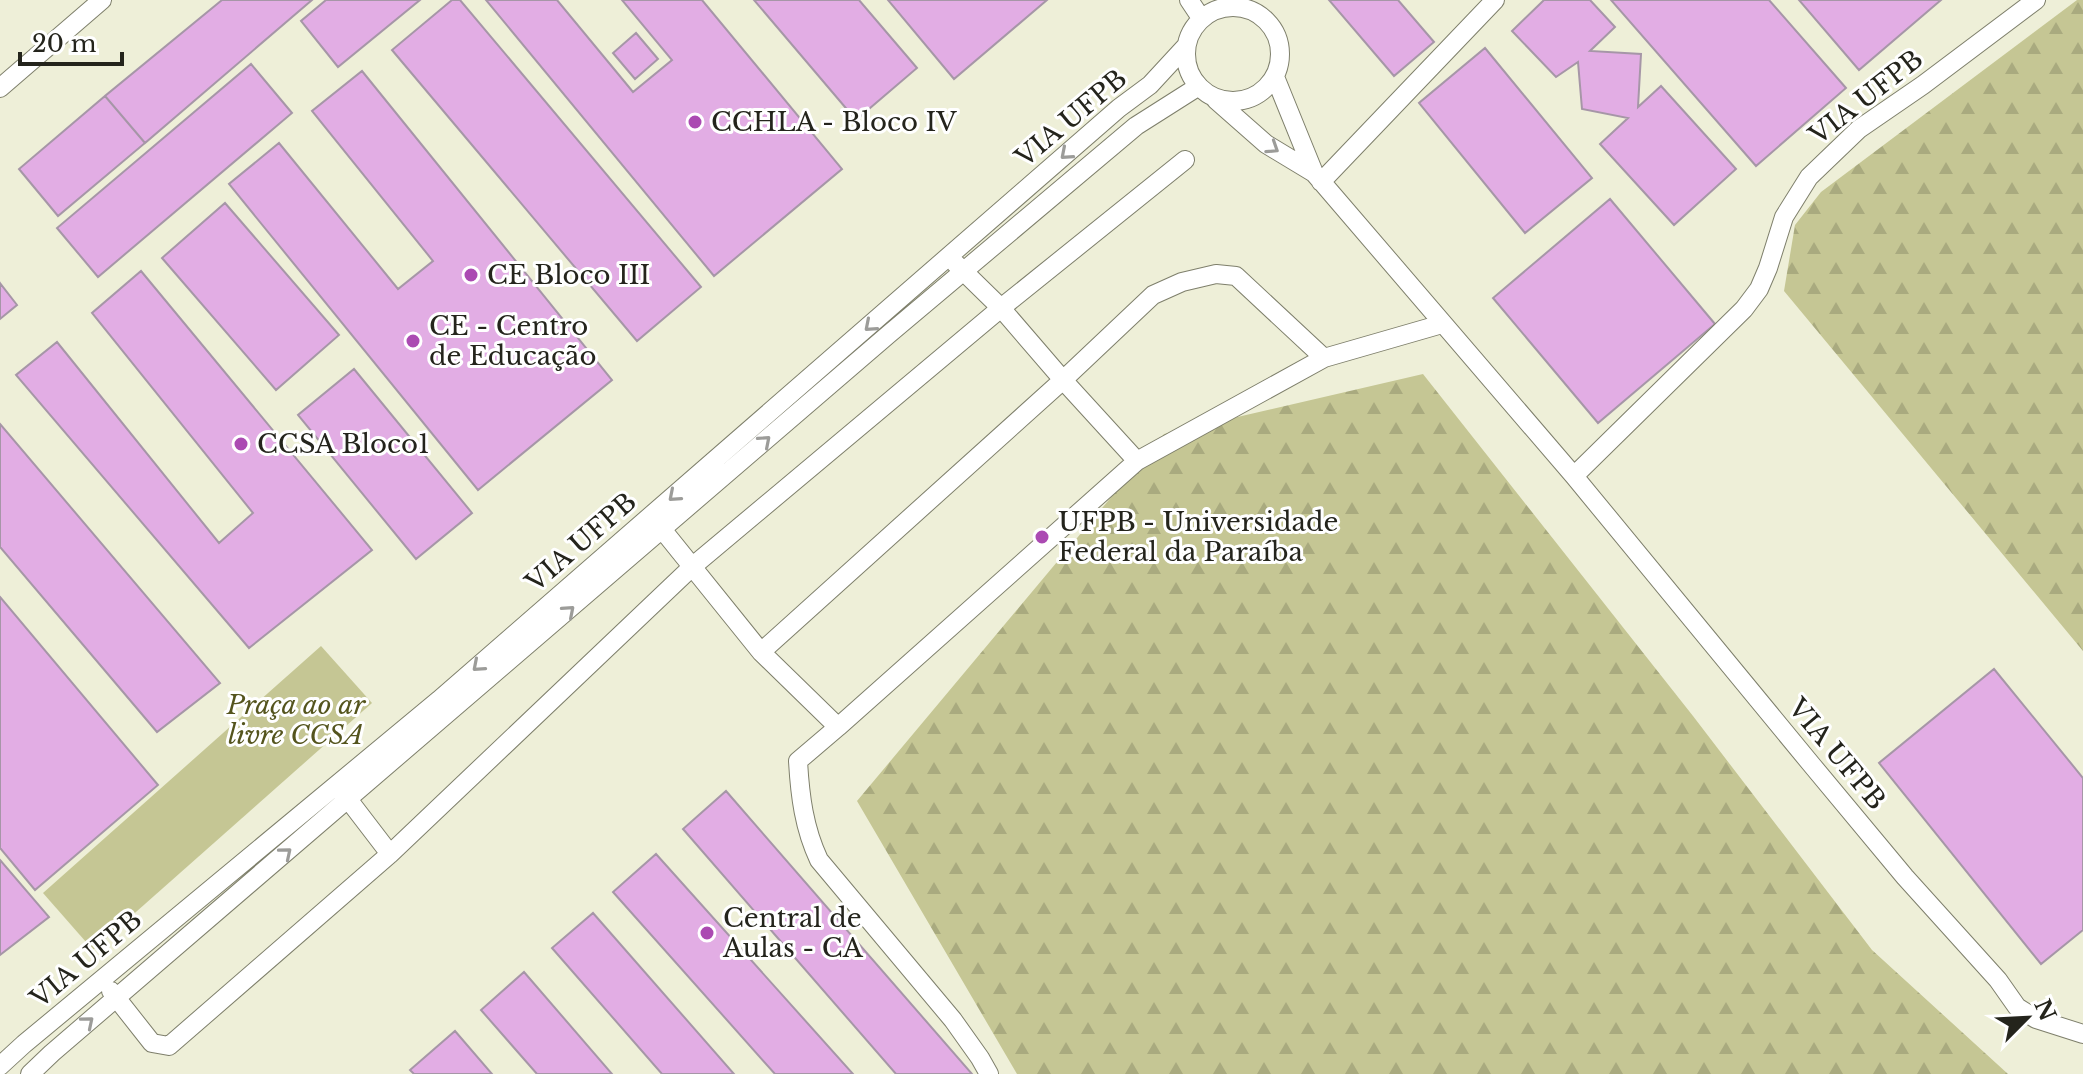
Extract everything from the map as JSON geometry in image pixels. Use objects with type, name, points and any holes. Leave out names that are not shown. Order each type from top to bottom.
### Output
[{"type":"lane","points":[[0,88],[102,0]]},
{"type":"lane","points":[[1189,0],[1201,18]]},
{"type":"lane","points":[[1318,177],[1495,0]]},
{"type":"lane","name":"VIA UFPB","points":[[1574,476],[1744,309],[1759,289],[1784,217],[1809,177],[1859,129],[2036,0]]},
{"type":"lane","name":"VIA UFPB","points":[[657,523],[950,257],[1119,108],[1150,85],[1186,46],[1191,31],[1201,18],[1216,9],[1247,5],[1268,20],[1278,38],[1281,58],[1275,77],[1318,177],[1574,476],[1820,776],[1998,980],[2017,1007],[2036,1019],[2083,1034]]},
{"type":"lane","points":[[1186,46],[1188,67],[1199,86]]},
{"type":"lane","points":[[1214,98],[1231,101],[1248,99],[1264,91],[1275,77]]},
{"type":"lane","name":"VIA UFPB","points":[[30,1074],[342,792],[657,523],[1136,126],[1199,86],[1266,144],[1318,177]]},
{"type":"lane","points":[[101,980],[152,1043],[169,1046],[390,854],[693,566],[1001,308],[1185,160]]},
{"type":"lane","points":[[950,257],[1001,308],[1137,461]]},
{"type":"lane","points":[[761,652],[1153,295],[1182,282],[1216,274],[1236,276],[1324,358]]},
{"type":"lane","points":[[989,1074],[953,1020],[819,860],[805,822],[799,791],[798,761],[1137,461],[1324,358],[1442,324]]},
{"type":"lane","points":[[657,523],[761,652],[838,727]]},
{"type":"lane","points":[[342,792],[390,854]]},
{"type":"lane","name":"VIA UFPB","points":[[0,1066],[101,980],[342,792]]},
{"type":"green space","points":[[2077,0],[2083,0],[2083,651],[1784,291],[1795,225],[1821,192]]},
{"type":"green space","points":[[1423,374],[1693,716],[1872,950],[2008,1074],[1017,1074],[857,801],[1164,434]]},
{"type":"green space","name":"Praça ao ar livre CCSA","points":[[321,646],[372,703],[93,950],[43,893]]},
{"type":"building","points":[[222,0],[312,0],[145,143],[105,96]]},
{"type":"building","points":[[326,0],[420,0],[338,67],[301,21]]},
{"type":"building","points":[[452,0],[460,0],[701,287],[637,341],[392,50]]},
{"type":"building","name":"CCHLA - Bloco IV","points":[[486,0],[557,0],[633,92],[672,60],[622,0],[702,0],[842,169],[714,276]]},
{"type":"building","points":[[754,0],[859,0],[917,68],[856,120]]},
{"type":"building","points":[[888,0],[1047,0],[954,79]]},
{"type":"building","points":[[1329,0],[1398,0],[1434,42],[1394,76]]},
{"type":"building","points":[[1544,0],[1590,0],[1615,27],[1590,51],[1641,54],[1638,107],[1661,86],[1736,169],[1674,225],[1600,144],[1628,118],[1582,109],[1578,62],[1556,77],[1512,31]]},
{"type":"building","points":[[1611,0],[1769,0],[1846,88],[1756,166]]},
{"type":"building","points":[[1799,0],[1941,0],[1859,70]]},
{"type":"building","points":[[636,33],[658,59],[635,79],[613,53]]},
{"type":"building","points":[[1485,48],[1592,178],[1525,233],[1419,103]]},
{"type":"building","points":[[251,64],[292,113],[98,277],[57,228]]},
{"type":"building","name":"CE Bloco III","points":[[362,71],[612,380],[478,490],[229,184],[279,143],[398,289],[433,261],[312,111]]},
{"type":"building","points":[[105,96],[145,143],[58,216],[19,169]]},
{"type":"building","points":[[1610,199],[1715,324],[1598,423],[1493,298]]},
{"type":"building","points":[[225,203],[339,335],[276,390],[162,258]]},
{"type":"building","name":"CCSA Bloco1","points":[[141,271],[372,550],[249,648],[16,375],[57,342],[219,543],[253,513],[92,313]]},
{"type":"building","points":[[0,283],[17,305],[0,319]]},
{"type":"building","points":[[354,369],[472,513],[416,559],[298,415]]},
{"type":"building","points":[[0,424],[220,683],[157,732],[0,547]]},
{"type":"building","points":[[0,597],[158,785],[35,890],[0,848]]},
{"type":"building","points":[[1994,669],[2083,778],[2083,930],[2041,964],[1879,763]]},
{"type":"building","points":[[726,791],[972,1074],[896,1074],[683,829]]},
{"type":"building","points":[[656,854],[853,1074],[775,1074],[613,892]]},
{"type":"building","points":[[0,860],[49,917],[0,955]]},
{"type":"building","points":[[593,913],[734,1074],[662,1074],[552,948]]},
{"type":"building","points":[[524,972],[612,1074],[537,1074],[481,1010]]},
{"type":"building","points":[[455,1031],[492,1074],[414,1074],[410,1070]]},
{"type":"place","name":"CCHLA - Bloco IV","points":[[695,122]]},
{"type":"place","name":"CE Bloco III","points":[[471,275]]},
{"type":"place","name":"CE - Centro de Educação","points":[[413,341]]},
{"type":"place","name":"CCSA Bloco1","points":[[241,444]]},
{"type":"place","name":"UFPB - Universidade Federal da Paraíba","points":[[1042,537]]},
{"type":"place","name":"Central de Aulas - CA","points":[[707,933]]}]
